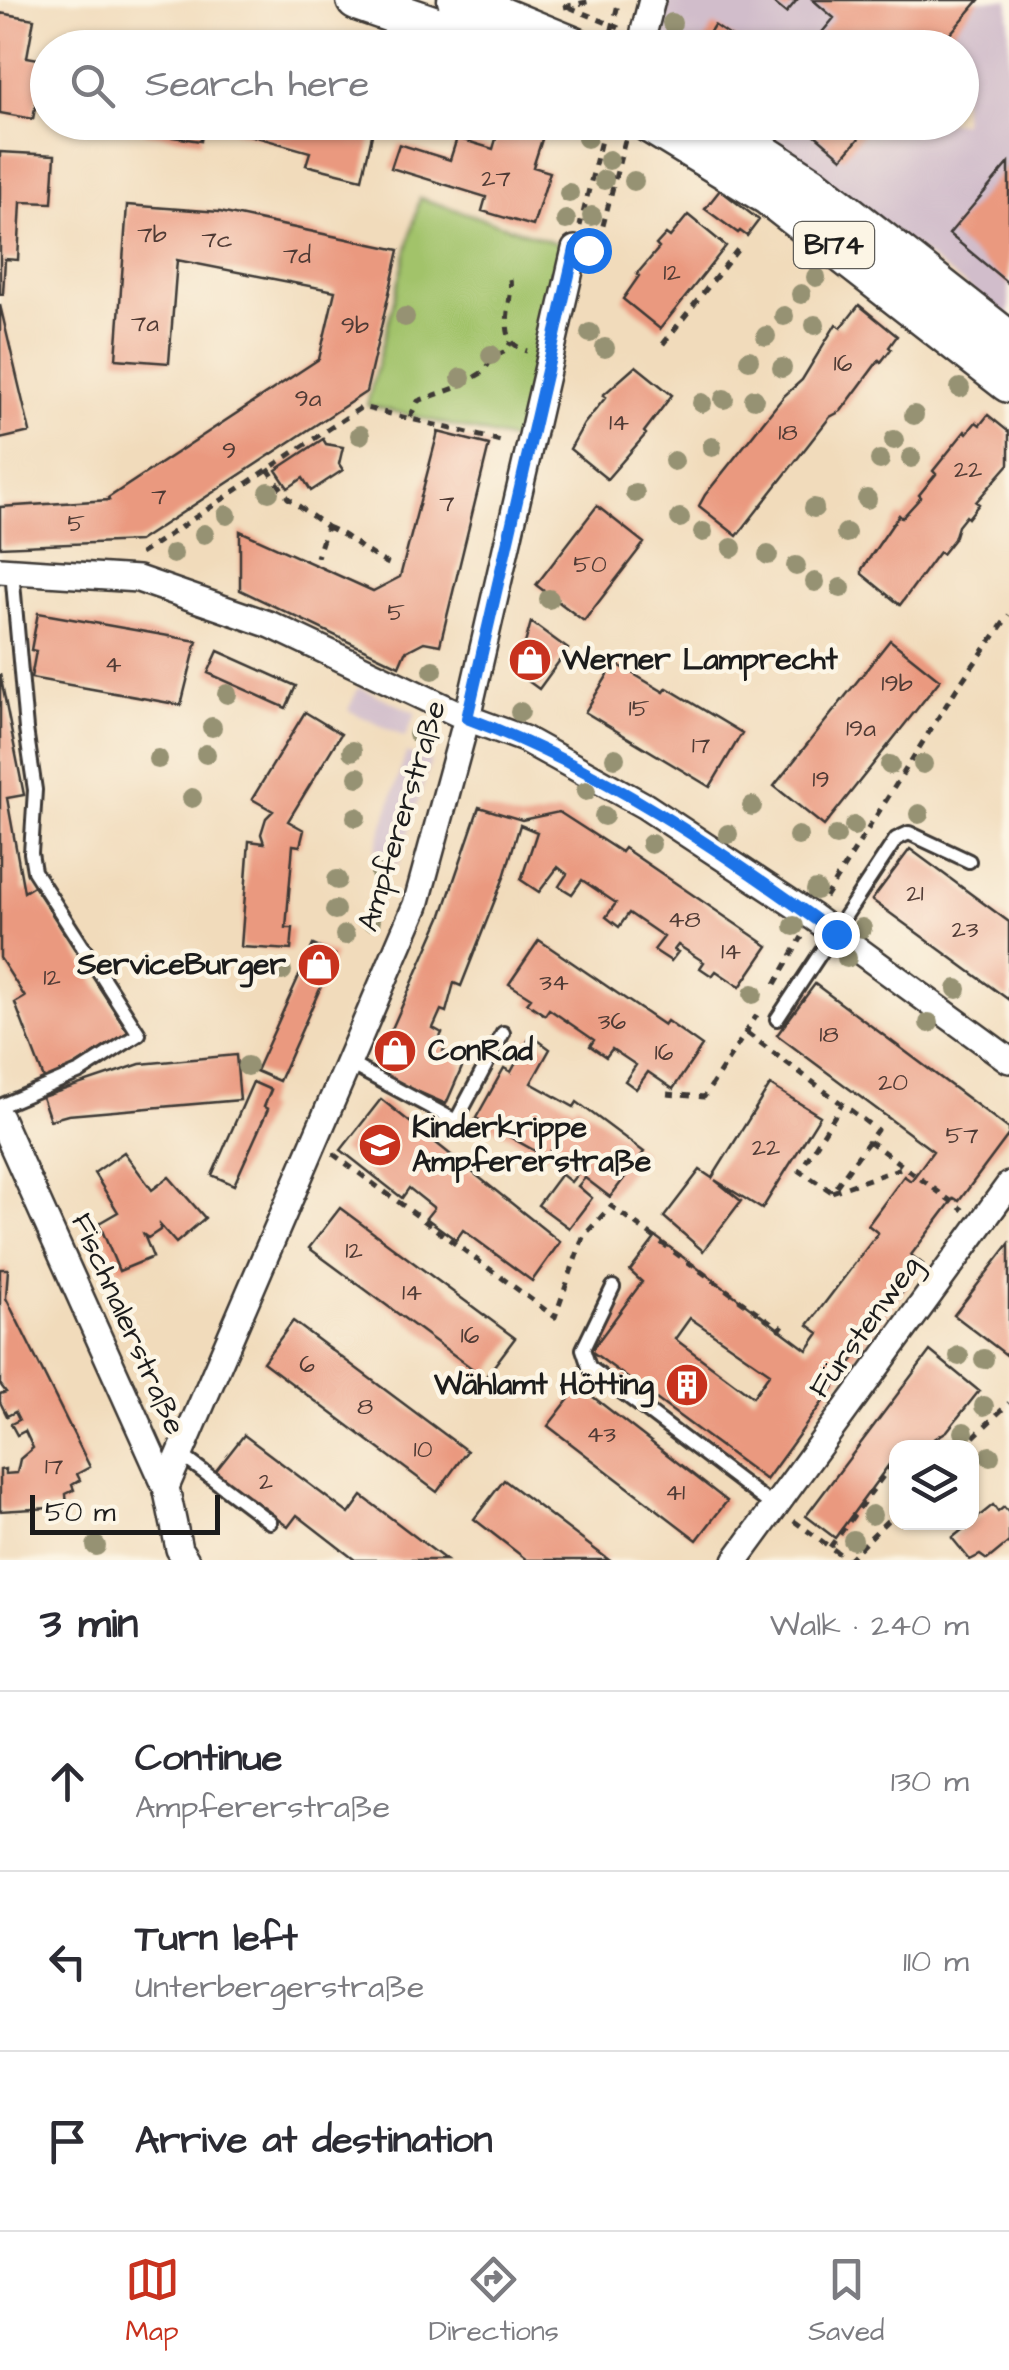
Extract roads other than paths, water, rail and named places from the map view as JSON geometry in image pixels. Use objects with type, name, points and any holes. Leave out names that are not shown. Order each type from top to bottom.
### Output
[{"type":"main road","points":[[356,0],[444,30]]},
{"type":"main road","points":[[458,0],[531,30]]},
{"type":"main road","name":"B174","points":[[656,140],[769,195],[1009,382]]},
{"type":"main road","name":"B174","points":[[740,140],[812,187],[1009,342]]},
{"type":"street","points":[[644,30],[652,0]]},
{"type":"street","name":"Ampfererstraße","points":[[166,1487],[416,905],[467,718],[575,249]]},
{"type":"street","points":[[6,570],[130,578],[272,625],[467,718],[524,739],[645,806],[813,917],[1009,1060]]},
{"type":"street","name":"Fischnalerstraße","points":[[0,1118],[166,1487],[178,1548],[186,1560]]},
{"type":"street","name":"Fürstenweg","points":[[736,1560],[1009,1185]]},
{"type":"lane","points":[[0,1106],[80,1072],[139,1034],[34,871],[31,853],[36,790],[6,570]]},
{"type":"lane","points":[[777,1019],[896,839],[909,834],[970,862]]},
{"type":"lane","points":[[348,1063],[456,1121],[503,1033]]},
{"type":"lane","points":[[612,1287],[583,1349],[589,1367],[774,1506]]},
{"type":"lane","points":[[180,1454],[270,1522]]},
{"type":"place","name":"Werner Lamprecht","points":[[530,660]]},
{"type":"place","name":"ServiceBurger","points":[[319,965]]},
{"type":"place","name":"ConRad","points":[[395,1051]]},
{"type":"place","name":"Kinderkrippe Ampfererstraße","points":[[380,1145]]},
{"type":"place","name":"Wählamt Hötting","points":[[687,1385]]}]
